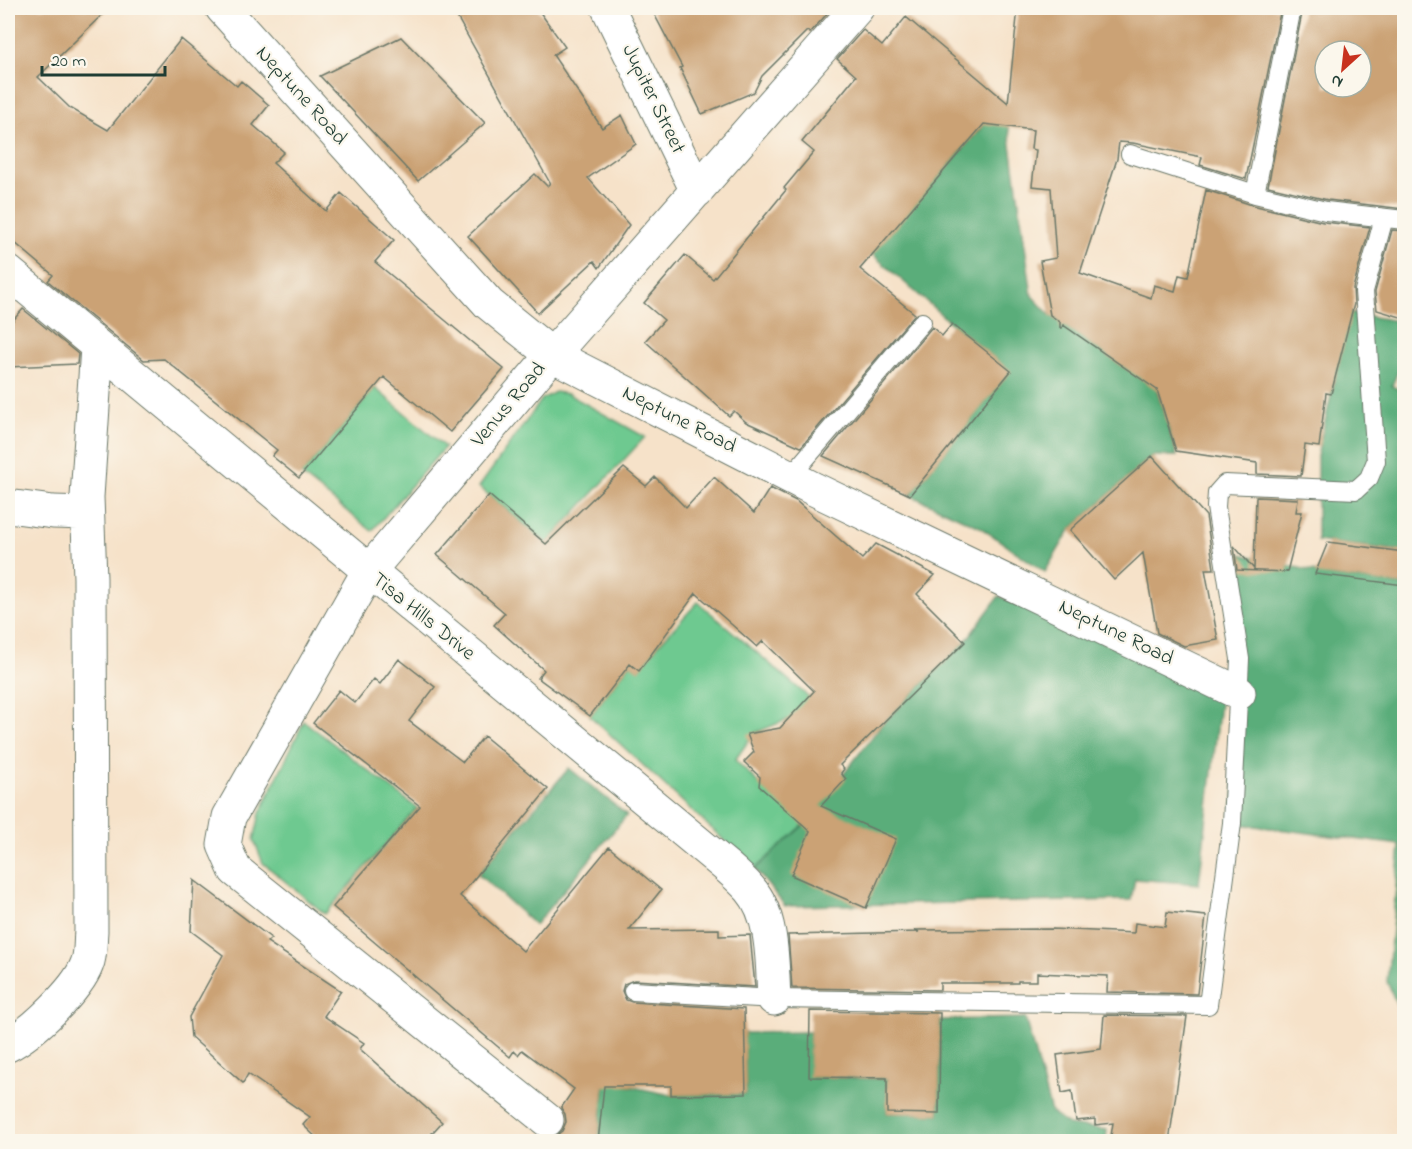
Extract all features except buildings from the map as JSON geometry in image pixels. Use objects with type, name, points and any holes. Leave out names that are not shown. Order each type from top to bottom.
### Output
[{"type":"street","name":"Neptune Road","points":[[222,8],[489,304],[552,355],[790,477],[1239,693]]},
{"type":"street","name":"Jupiter Street","points":[[608,8],[697,191]]},
{"type":"street","name":"Venus Road","points":[[547,1120],[235,870],[224,845],[229,817],[368,572],[552,355],[857,8]]},
{"type":"street","name":"Tisa Hills Drive","points":[[8,272],[726,866],[752,890],[766,918],[771,948],[774,999]]},
{"type":"street","points":[[8,1045],[43,1019],[68,993],[87,963],[90,931],[90,578],[87,513],[89,446],[97,347]]},
{"type":"street","points":[[8,506],[53,512],[87,513]]},
{"type":"lane","points":[[1255,194],[1292,8]]},
{"type":"lane","points":[[1130,154],[1255,194],[1326,211],[1404,220]]},
{"type":"lane","points":[[633,991],[774,999],[1208,1005],[1232,823],[1240,659],[1216,507],[1217,494],[1225,484],[1356,490],[1369,478],[1376,461],[1364,291],[1384,218]]},
{"type":"lane","points":[[790,477],[922,322]]},
{"type":"green space","points":[[1005,101],[1032,296],[1050,315],[1123,366],[1152,375],[1177,456],[1152,456],[1070,530],[1045,572],[978,526],[910,495],[1010,371],[871,253]]},
{"type":"green space","points":[[1350,313],[1404,322],[1404,356],[1392,386],[1404,392],[1404,551],[1317,541],[1317,456]]},
{"type":"green space","points":[[375,388],[445,447],[372,531],[301,475]]},
{"type":"green space","points":[[555,392],[568,394],[645,437],[547,543],[479,487],[542,399]]},
{"type":"green space","points":[[1223,550],[1333,576],[1404,585],[1404,1021],[1387,982],[1400,845],[1232,823],[1239,693]]},
{"type":"green space","points":[[999,596],[1221,695],[1199,884],[1135,879],[1131,900],[785,906],[755,869],[807,822],[882,724],[965,642]]},
{"type":"green space","points":[[698,602],[812,700],[789,719],[754,733],[735,760],[775,799],[807,822],[755,869],[590,716],[630,664],[639,670],[659,644]]},
{"type":"green space","points":[[304,721],[417,808],[325,914],[263,863],[254,840],[260,813]]},
{"type":"green space","points":[[569,768],[627,815],[535,925],[478,874]]},
{"type":"green space","points":[[1025,1018],[1051,1112],[1068,1125],[1107,1130],[1106,1142],[598,1142],[605,1081],[671,1095],[746,1094],[744,1033],[810,1032],[810,1077],[887,1079],[887,1113],[939,1114],[940,1020]]}]
